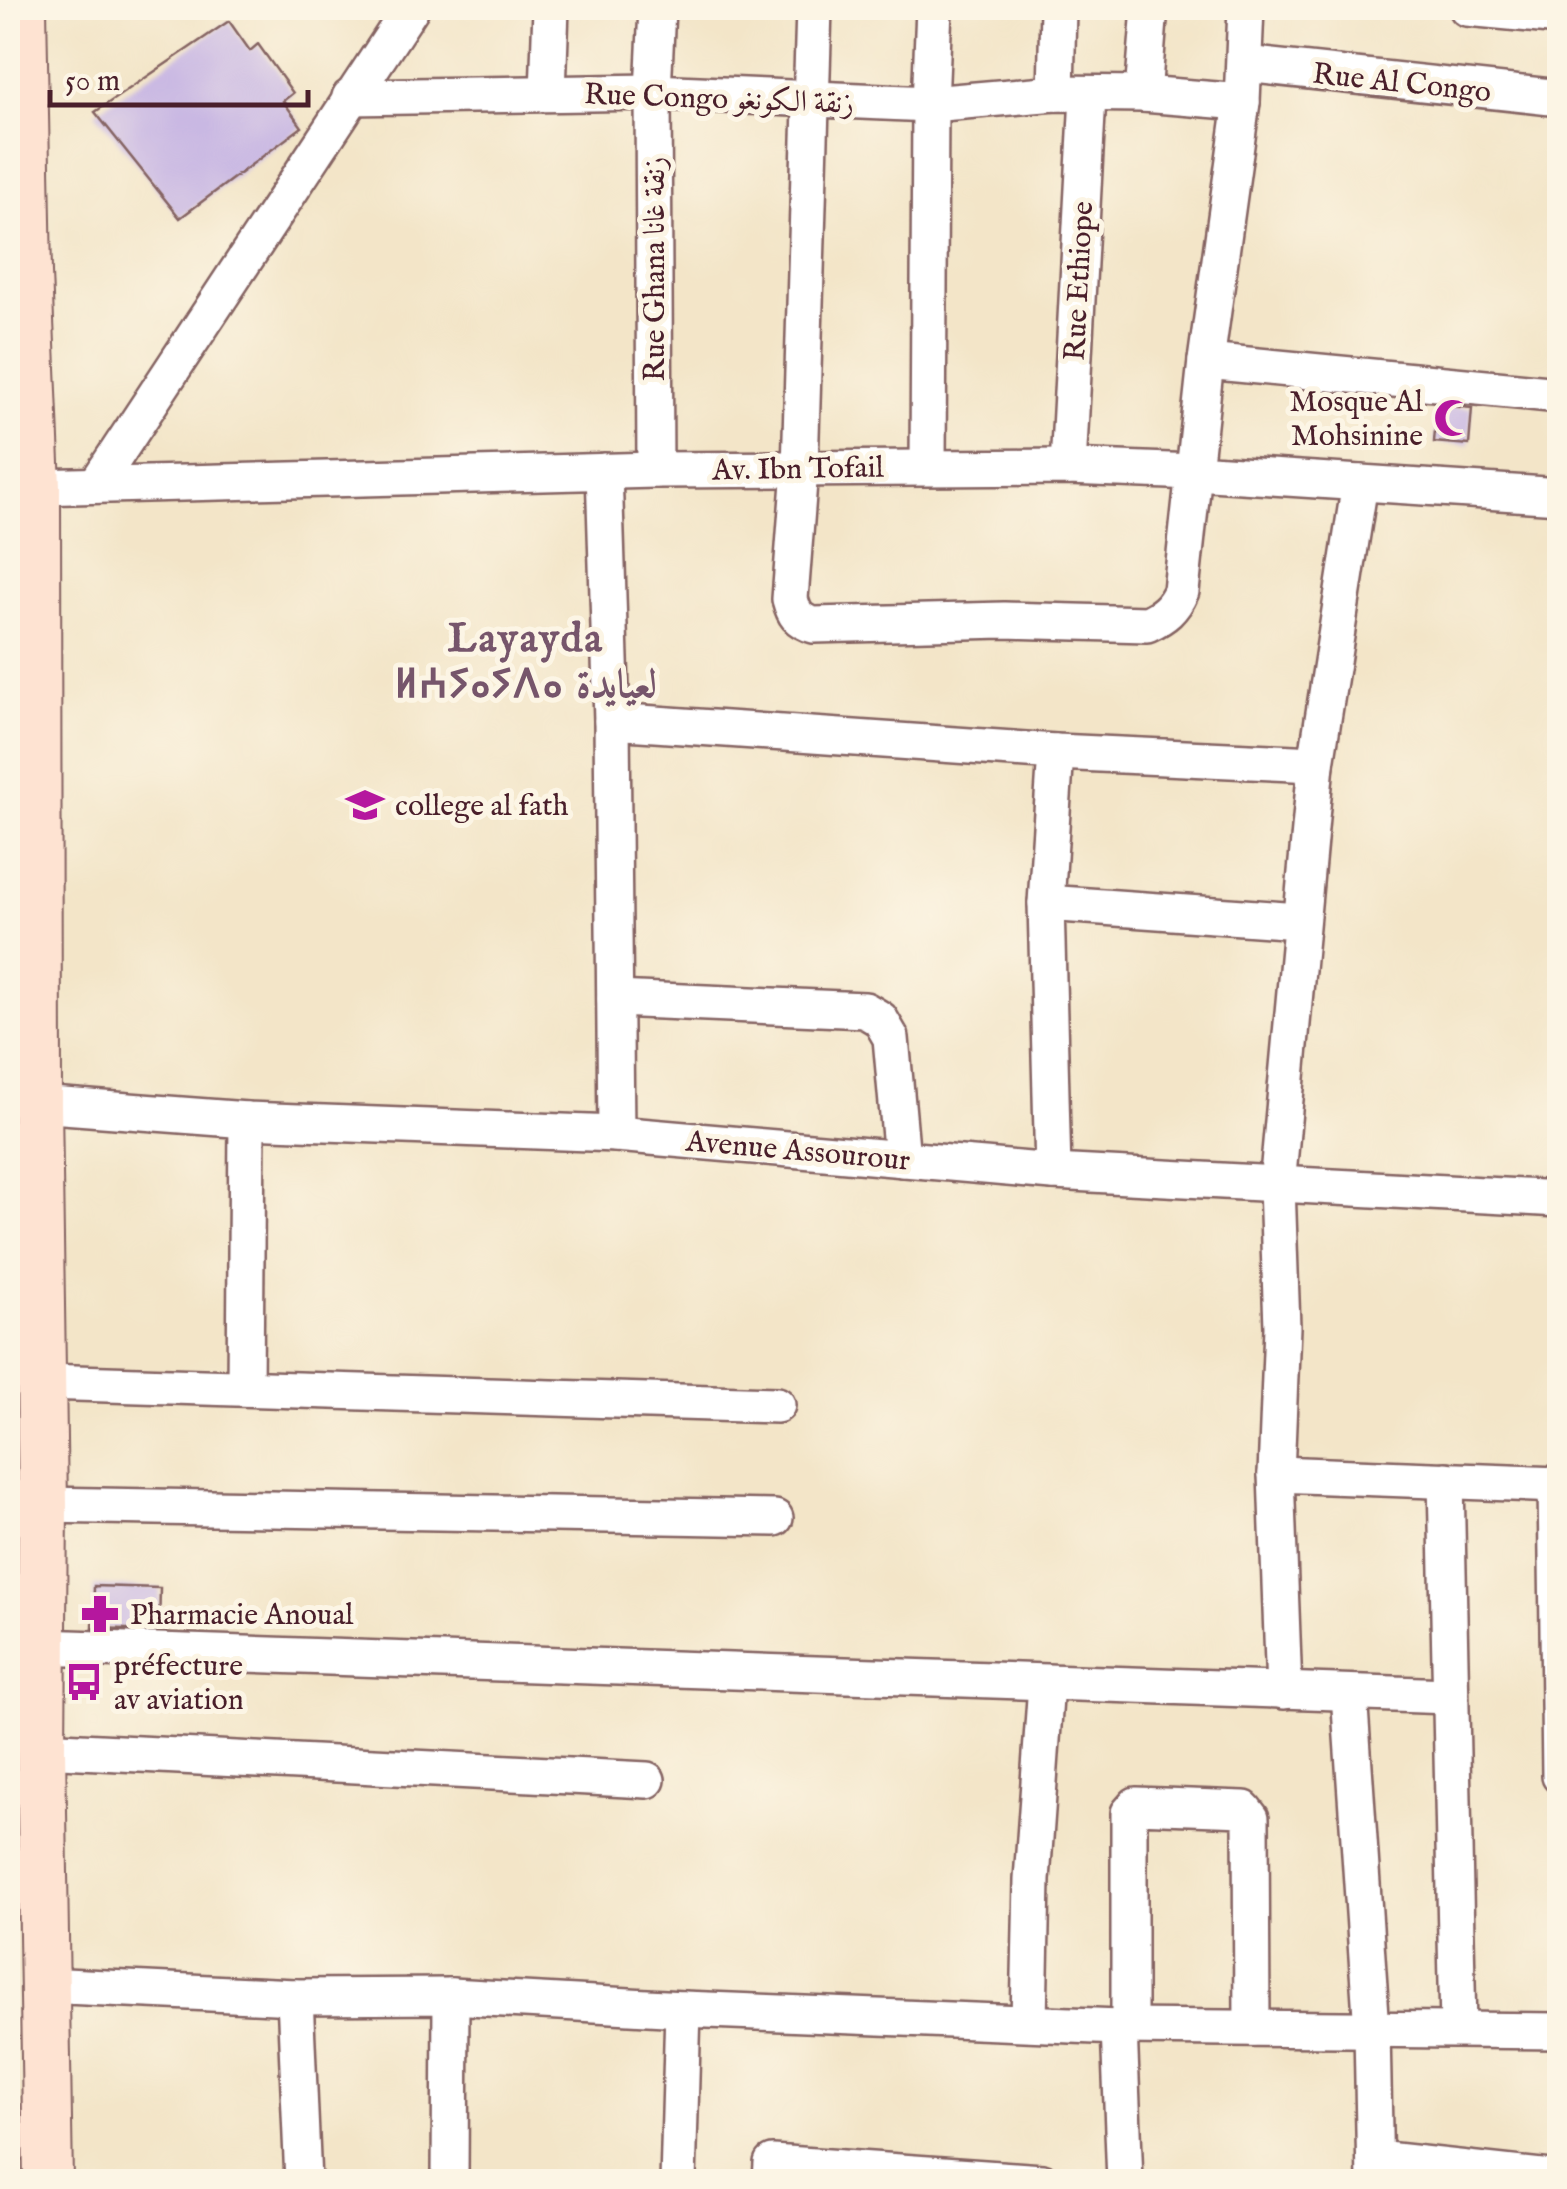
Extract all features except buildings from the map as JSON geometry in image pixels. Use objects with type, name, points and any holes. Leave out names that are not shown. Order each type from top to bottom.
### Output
[{"type":"street","points":[[22,8],[36,487],[37,1104],[44,1506],[40,1749],[48,2182]]},
{"type":"street","points":[[96,485],[411,8]]},
{"type":"street","points":[[548,93],[551,8]]},
{"type":"street","name":"Rue Ghana زنقة غانا","points":[[654,470],[657,8]]},
{"type":"street","points":[[814,8],[800,469],[790,599],[794,614],[814,625],[1004,620],[1147,624],[1164,616],[1181,592],[1206,361],[1242,102],[1246,8]]},
{"type":"street","points":[[928,467],[934,8]]},
{"type":"street","name":"Rue Ethiope","points":[[1058,8],[1072,94],[1068,467]]},
{"type":"street","points":[[1143,94],[1150,8]]},
{"type":"street","points":[[1467,8],[1560,17]]},
{"type":"street","name":"Rue Al Congo","points":[[1245,64],[1560,98]]},
{"type":"street","name":"Rue Congo زنقة الكونغو","points":[[350,97],[654,92],[930,104],[1072,94],[1143,94],[1242,102]]},
{"type":"street","points":[[1206,361],[1560,395]]},
{"type":"street","name":"Av. Ibn Tofail","points":[[36,487],[654,470],[1068,467],[1560,496]]},
{"type":"street","points":[[604,471],[612,720],[616,1134]]},
{"type":"street","points":[[1284,1691],[1276,1474],[1282,1327],[1277,1186],[1316,764],[1360,483]]},
{"type":"street","points":[[612,720],[1056,752],[1316,764]]},
{"type":"street","points":[[1053,1172],[1046,903],[1056,752]]},
{"type":"street","points":[[1046,903],[1299,920]]},
{"type":"street","points":[[615,999],[866,1010],[880,1019],[892,1038],[902,1159]]},
{"type":"street","name":"Avenue Assourour","points":[[37,1104],[247,1120],[616,1134],[1053,1172],[1560,1199]]},
{"type":"street","points":[[245,1388],[247,1120]]},
{"type":"street","points":[[42,1382],[777,1405]]},
{"type":"street","points":[[1276,1474],[1558,1485],[1560,1776]]},
{"type":"street","points":[[1446,1480],[1458,2028]]},
{"type":"street","points":[[44,1506],[775,1518]]},
{"type":"street","points":[[41,1647],[1450,1696]]},
{"type":"street","points":[[1029,2021],[1032,1880],[1046,1684]]},
{"type":"street","points":[[1349,1693],[1372,2030],[1376,2170],[1560,2179]]},
{"type":"street","points":[[40,1749],[647,1780]]},
{"type":"street","points":[[1125,2182],[1129,1813],[1136,1805],[1244,1809],[1251,1818],[1252,2028]]},
{"type":"street","points":[[44,1986],[295,1997],[452,1996],[683,2010],[1124,2027],[1560,2031]]},
{"type":"street","points":[[450,2182],[452,1996]]},
{"type":"street","points":[[295,1997],[303,2182]]},
{"type":"street","points":[[678,2182],[683,2010]]},
{"type":"street","points":[[772,2182],[772,2163],[954,2179],[1042,2182]]},
{"type":"place","name":"Mosque Al Mohsinine","points":[[1453,418]]},
{"type":"place","name":"college al fath","points":[[365,805]]},
{"type":"place","name":"Pharmacie Anoual","points":[[100,1614]]},
{"type":"place","name":"préfecture av aviation","points":[[84,1682]]},
{"type":"district","name":"Layayda ⵍⵄⵢⴰⵢⴷⴰ لعيايدة","points":[[526,660]]}]
